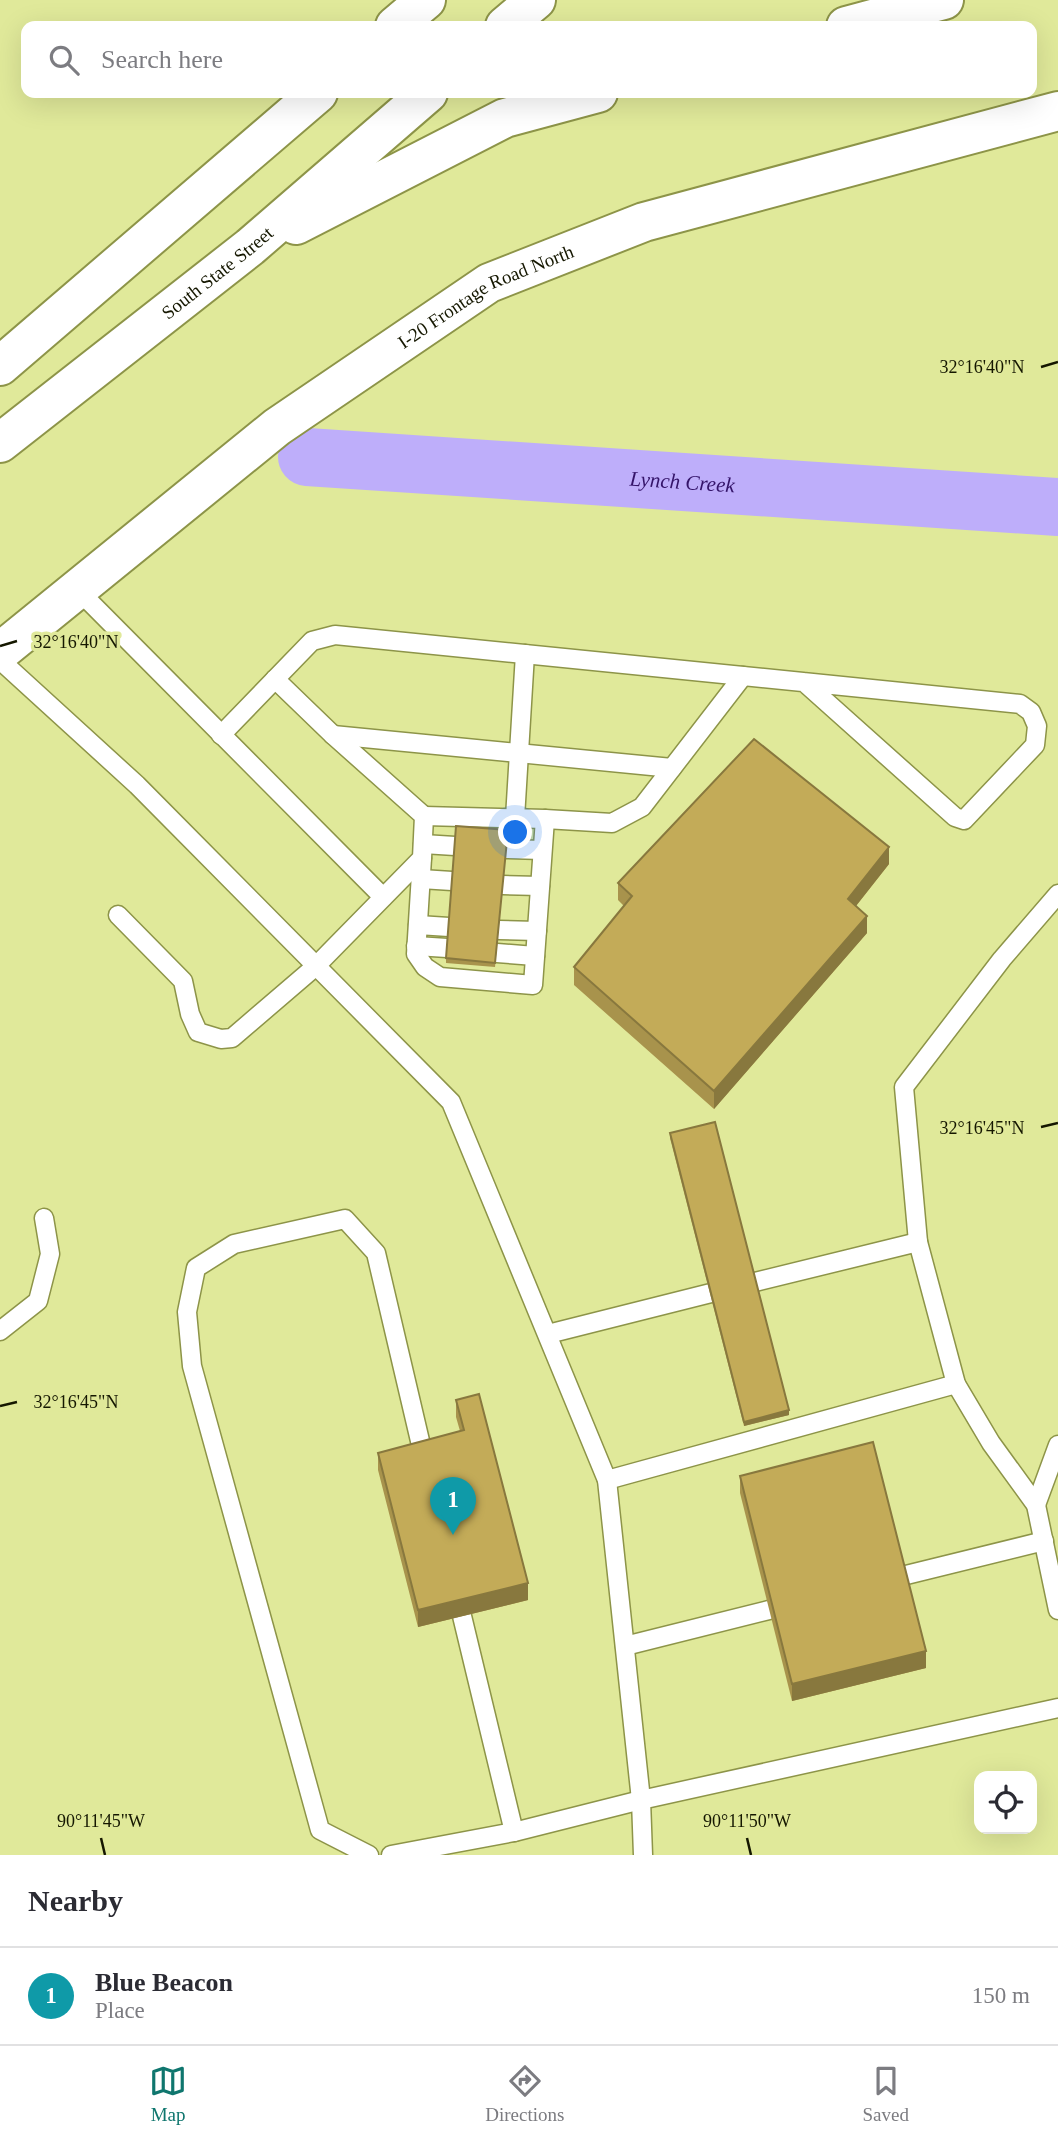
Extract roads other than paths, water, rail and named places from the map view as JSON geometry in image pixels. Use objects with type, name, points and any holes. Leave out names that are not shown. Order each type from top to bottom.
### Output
[{"type":"main road","points":[[401,21],[426,0]]},
{"type":"main road","points":[[511,21],[536,0]]},
{"type":"main road","points":[[865,21],[944,0]]},
{"type":"main road","points":[[1,365],[312,98]]},
{"type":"main road","name":"South State Street","points":[[5,439],[250,247],[422,98]]},
{"type":"main road","points":[[250,247],[359,195],[505,118],[579,98]]},
{"type":"main road","name":"I-20 Frontage Road North","points":[[0,652],[277,427],[489,283],[644,222],[1058,111]]},
{"type":"lane","points":[[77,589],[383,897]]},
{"type":"lane","points":[[221,735],[312,641],[335,635],[804,682],[1020,704],[1031,712],[1037,726],[1035,745],[964,820],[955,817],[804,682]]},
{"type":"lane","points":[[515,818],[525,654]]},
{"type":"lane","points":[[0,660],[138,785],[451,1102],[607,1480],[641,1800],[643,1855]]},
{"type":"lane","points":[[275,679],[333,736],[424,816],[612,823],[642,807],[743,676]]},
{"type":"lane","points":[[333,736],[672,768]]},
{"type":"lane","points":[[424,816],[416,954],[425,967],[440,977],[533,985],[545,819]]},
{"type":"lane","points":[[118,915],[183,981],[190,1014],[198,1031],[221,1039],[232,1038],[316,966],[383,897],[422,851],[455,846]]},
{"type":"lane","points":[[507,849],[542,850]]},
{"type":"lane","points":[[421,879],[453,881]]},
{"type":"lane","points":[[503,885],[540,886]]},
{"type":"lane","points":[[1058,894],[1002,959],[904,1087],[918,1242],[956,1384],[992,1443],[1036,1504],[1058,1610]]},
{"type":"lane","points":[[418,925],[449,927]]},
{"type":"lane","points":[[499,930],[537,931]]},
{"type":"lane","points":[[416,946],[447,948]]},
{"type":"lane","points":[[497,953],[535,956]]},
{"type":"lane","points":[[0,1331],[38,1301],[50,1254],[44,1217]]},
{"type":"lane","points":[[369,1855],[320,1830],[192,1366],[187,1312],[196,1268],[234,1244],[345,1219],[376,1253],[424,1458]]},
{"type":"lane","points":[[755,1282],[918,1242]]},
{"type":"lane","points":[[548,1334],[710,1293]]},
{"type":"lane","points":[[607,1480],[956,1384]]},
{"type":"lane","points":[[1036,1504],[1058,1445]]},
{"type":"lane","points":[[902,1576],[1044,1541]]},
{"type":"lane","points":[[625,1646],[769,1609]]},
{"type":"lane","points":[[462,1616],[514,1832]]},
{"type":"lane","points":[[391,1855],[514,1832],[641,1800],[1058,1708]]},
{"type":"waterway","name":"Lynch Creek","points":[[307,457],[1058,507]]},
{"type":"place","name":"Blue Beacon","points":[[453,1535]]}]
